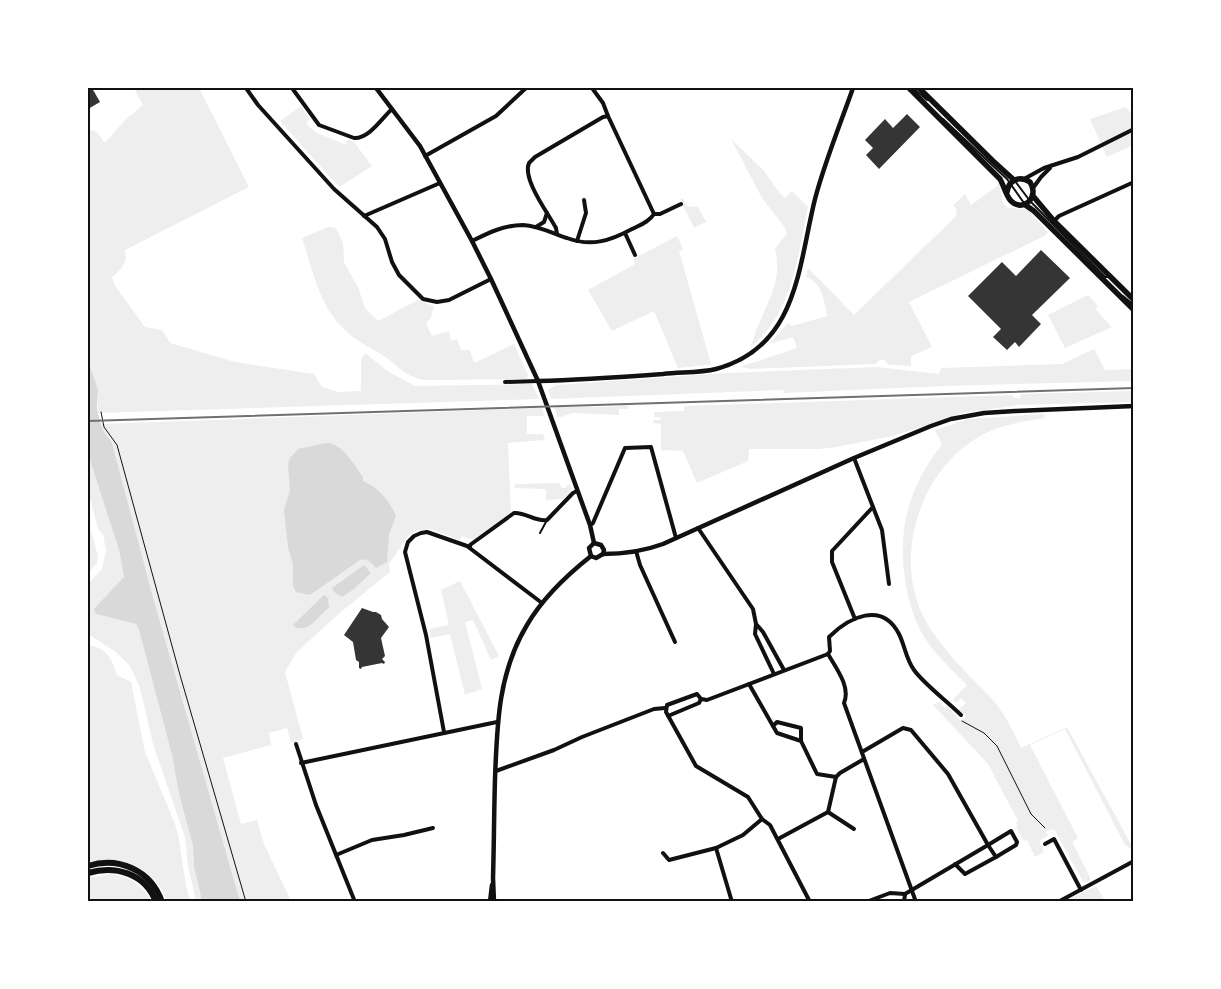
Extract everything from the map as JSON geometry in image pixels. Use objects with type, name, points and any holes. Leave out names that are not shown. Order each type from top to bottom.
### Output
[{"type":"highway","points":[[88,866],[105,862],[132,868],[149,880],[156,888],[162,902]]},
{"type":"highway","points":[[88,873],[107,869],[132,875],[150,889],[156,902]]},
{"type":"main road","points":[[909,88],[994,173],[1004,185],[1009,198],[1013,202],[1018,205],[1029,200]]},
{"type":"main road","points":[[919,88],[1012,181]]},
{"type":"main road","points":[[1012,181],[1024,179],[1030,182],[1033,188],[1029,200],[1034,211],[1134,310]]},
{"type":"main road","points":[[1007,192],[1012,181]]},
{"type":"main road","points":[[1029,200],[1054,221],[1134,300]]},
{"type":"street","points":[[246,88],[258,105],[334,189],[381,234],[399,274],[423,299],[437,302],[449,300],[491,279]]},
{"type":"street","points":[[292,88],[319,125],[354,138],[359,139],[367,134],[392,109]]},
{"type":"street","points":[[376,88],[425,156],[491,279],[538,381],[590,525],[594,543]]},
{"type":"street","points":[[425,156],[496,116],[526,88]]},
{"type":"street","points":[[592,88],[603,103],[654,214]]},
{"type":"street","points":[[505,382],[631,376],[715,369],[746,356],[762,344],[781,320],[791,302],[798,280],[819,187],[853,88]]},
{"type":"street","points":[[557,234],[530,184],[527,175],[529,163],[535,157],[603,117],[608,116]]},
{"type":"street","points":[[1024,179],[1054,165],[1078,157],[1134,129]]},
{"type":"street","points":[[1033,188],[1040,177],[1054,165]]},
{"type":"street","points":[[1054,221],[1059,216],[1134,182]]},
{"type":"street","points":[[364,216],[440,183]]},
{"type":"street","points":[[577,241],[586,213],[584,200]]},
{"type":"street","points":[[654,214],[660,214],[681,204]]},
{"type":"street","points":[[536,227],[546,220],[547,213]]},
{"type":"street","points":[[472,241],[505,227],[516,225],[536,227],[577,241],[598,243],[625,233],[651,219],[654,214]]},
{"type":"street","points":[[625,233],[635,256]]},
{"type":"street","points":[[591,556],[596,558],[603,554],[617,554],[658,546],[854,458],[931,426],[968,416],[1015,411],[1134,406]]},
{"type":"street","points":[[590,525],[625,448],[651,447],[676,538]]},
{"type":"street","points":[[854,458],[882,530],[889,584]]},
{"type":"street","points":[[470,548],[470,544],[514,513],[520,512],[542,521],[547,520],[573,493],[578,491]]},
{"type":"street","points":[[855,619],[832,562],[832,551],[873,507]]},
{"type":"street","points":[[698,528],[754,609],[755,634],[774,674]]},
{"type":"street","points":[[444,732],[426,635],[405,552],[408,542],[414,536],[427,532],[470,548],[542,603]]},
{"type":"street","points":[[594,543],[603,547],[603,554]]},
{"type":"street","points":[[591,556],[589,548],[594,543]]},
{"type":"street","points":[[636,551],[640,565],[675,642]]},
{"type":"street","points":[[492,902],[490,889],[493,884],[497,722],[500,694],[511,657],[525,628],[542,603],[591,556]]},
{"type":"street","points":[[916,902],[844,703],[847,696],[846,689],[828,654],[830,651],[829,637],[855,619],[867,614],[876,614],[889,620],[899,634],[914,671],[961,715]]},
{"type":"street","points":[[756,624],[763,632],[784,670]]},
{"type":"street","points":[[668,716],[699,703],[701,700],[707,700],[828,654]]},
{"type":"street","points":[[749,684],[777,733],[802,741]]},
{"type":"street","points":[[496,771],[554,750],[654,709],[665,708],[666,705],[696,694],[701,700]]},
{"type":"street","points":[[665,708],[696,766],[748,797],[762,820],[770,825],[810,902]]},
{"type":"street","points":[[301,763],[497,722]]},
{"type":"street","points":[[773,726],[777,722],[802,728],[802,741],[817,774],[836,777]]},
{"type":"street","points":[[862,752],[903,728],[911,730],[948,774],[996,858]]},
{"type":"street","points":[[296,744],[316,805],[355,902]]},
{"type":"street","points":[[778,840],[828,812],[836,777],[864,759]]},
{"type":"street","points":[[828,812],[854,829]]},
{"type":"street","points":[[663,853],[668,860],[716,848],[743,835],[762,820]]},
{"type":"street","points":[[336,855],[372,840],[433,828]]},
{"type":"street","points":[[866,902],[890,893],[905,894],[955,864],[988,845],[1011,831],[1017,842],[1016,845],[996,858],[965,874],[955,864]]},
{"type":"street","points":[[1045,844],[1054,839],[1081,890]]},
{"type":"street","points":[[716,848],[732,902]]},
{"type":"street","points":[[1058,902],[1134,861]]},
{"type":"street","points":[[904,902],[905,894]]},
{"type":"lane","points":[[913,88],[925,99],[932,101]]},
{"type":"lane","points":[[938,117],[946,120],[1012,181],[1105,277],[1111,278]]},
{"type":"lane","points":[[1012,181],[1029,200]]},
{"type":"lane","points":[[1116,293],[1125,296],[1134,305]]},
{"type":"lane","points":[[540,532],[547,520]]},
{"type":"path","points":[[101,412],[104,427],[117,445],[160,603],[246,902]]},
{"type":"path","points":[[961,715],[962,721],[984,733],[997,746],[1031,814],[1045,828]]},
{"type":"shaded area","points":[[134,88],[199,88],[249,187],[125,250],[126,258],[123,265],[112,277],[115,286],[145,327],[162,330],[170,343],[235,362],[314,374],[322,387],[338,392],[361,391],[361,360],[365,353],[389,372],[415,386],[532,384],[539,399],[98,413],[98,390],[88,360],[88,132],[91,130],[97,132],[105,143],[126,119],[143,105]]},
{"type":"shaded area","points":[[301,106],[310,119],[306,123],[315,132],[346,145],[348,139],[354,142],[372,166],[339,187],[280,121]]},
{"type":"shaded area","points":[[1126,107],[1133,117],[1133,145],[1107,157],[1090,119]]},
{"type":"shaded area","points":[[731,139],[764,171],[785,198],[792,191],[808,207],[796,265],[785,301],[765,333],[751,347],[770,299],[777,275],[775,249],[787,233],[762,198]]},
{"type":"shaded area","points":[[999,183],[1003,203],[1008,208],[1027,209],[1048,232],[1046,235],[909,302],[932,347],[911,356],[911,366],[889,365],[883,359],[876,364],[752,369],[740,367],[797,348],[793,337],[769,344],[788,323],[792,326],[827,316],[822,293],[812,280],[806,277],[808,268],[854,315],[956,216],[957,210],[953,205],[965,194],[971,205]]},
{"type":"shaded area","points":[[683,198],[687,206],[698,207],[706,222],[694,228],[680,199]]},
{"type":"shaded area","points":[[328,227],[336,228],[343,243],[344,262],[358,287],[365,308],[378,321],[418,300],[434,306],[431,318],[426,323],[432,336],[449,331],[451,341],[457,339],[461,350],[470,350],[474,363],[514,344],[528,375],[527,379],[423,380],[406,373],[384,356],[352,336],[335,319],[322,297],[302,238]]},
{"type":"shaded area","points":[[677,236],[683,249],[679,251],[711,364],[715,364],[678,368],[654,311],[612,331],[588,290],[635,264],[633,259]]},
{"type":"shaded area","points":[[1088,295],[1098,306],[1095,309],[1112,327],[1065,348],[1048,315]]},
{"type":"shaded area","points":[[1094,349],[1105,370],[1133,369],[1133,381],[784,393],[783,390],[551,399],[548,390],[556,385],[726,373],[877,367],[939,374],[941,368],[1062,364]]},
{"type":"shaded area","points":[[88,360],[98,390],[97,409],[101,424],[112,443],[154,601],[240,901],[202,901],[194,867],[193,846],[179,794],[172,755],[139,630],[136,624],[96,614],[94,609],[124,577],[119,550],[88,454]]},
{"type":"shaded area","points":[[1133,391],[1133,402],[1018,405],[963,413],[893,436],[836,447],[818,449],[749,449],[748,461],[697,483],[683,451],[661,450],[661,424],[653,423],[653,420],[661,420],[660,417],[655,417],[654,412],[684,411],[684,406],[1012,395],[1015,398],[1020,398],[1021,394]]},
{"type":"shaded area","points":[[626,405],[629,409],[619,409],[619,415],[572,413],[558,418],[554,407],[610,407]]},
{"type":"shaded area","points":[[542,408],[544,416],[527,416],[527,434],[543,434],[545,440],[508,443],[511,512],[473,540],[462,536],[460,540],[430,529],[415,531],[409,535],[389,564],[390,572],[336,616],[296,653],[285,672],[303,739],[291,743],[287,728],[269,733],[271,745],[223,758],[241,824],[257,820],[264,844],[291,901],[240,901],[154,601],[112,443],[101,424]]},
{"type":"shaded area","points":[[1044,414],[1045,418],[1001,427],[977,438],[956,454],[939,474],[925,497],[916,522],[911,549],[912,575],[917,601],[928,625],[950,655],[997,705],[1021,748],[1067,727],[1133,848],[1133,851],[1125,845],[1065,729],[1030,745],[1078,838],[1072,842],[1090,877],[1090,880],[1084,883],[1054,829],[1046,832],[1048,836],[1039,841],[1044,852],[1035,857],[1027,840],[1024,841],[1016,827],[1018,826],[1016,823],[1018,821],[988,764],[933,705],[939,702],[945,708],[947,706],[961,721],[966,716],[959,709],[966,703],[961,698],[956,703],[953,700],[967,685],[932,649],[919,628],[908,596],[903,560],[905,525],[914,491],[942,444],[935,430],[968,419]]},
{"type":"shaded area","points":[[326,443],[332,444],[343,451],[363,477],[363,481],[383,495],[396,516],[389,534],[387,562],[376,568],[367,560],[360,560],[310,595],[296,592],[293,586],[293,564],[288,547],[284,510],[290,490],[288,465],[290,458],[298,449]]},
{"type":"shaded area","points":[[88,454],[119,550],[124,577],[96,614],[136,624],[139,630],[172,755],[179,794],[193,846],[194,867],[202,901],[196,901],[188,866],[185,837],[153,744],[140,688],[130,666],[116,652],[88,634],[88,584],[102,569],[106,551],[103,534],[98,529],[88,490]]},
{"type":"shaded area","points":[[559,483],[562,488],[566,488],[570,484],[572,489],[563,499],[546,500],[546,489],[514,488],[515,484]]},
{"type":"shaded area","points":[[88,520],[98,556],[97,563],[88,573]]},
{"type":"shaded area","points":[[364,565],[371,573],[354,589],[342,597],[334,592],[332,588]]},
{"type":"shaded area","points":[[460,581],[499,656],[491,660],[473,620],[465,622],[482,689],[465,695],[450,634],[431,638],[429,629],[449,625],[441,590]]},
{"type":"shaded area","points":[[324,595],[328,598],[329,608],[306,628],[295,627],[293,625]]},
{"type":"shaded area","points":[[88,645],[104,652],[113,663],[117,675],[131,682],[145,752],[175,824],[190,901],[167,901],[154,880],[135,866],[124,862],[112,860],[88,864]]},
{"type":"shaded area","points":[[111,874],[124,877],[135,883],[144,890],[152,901],[88,901],[88,878]]},
{"type":"shaded area","points":[[1096,886],[1105,901],[1065,901]]},
{"type":"building","points":[[88,88],[92,88],[100,102],[88,109]]},
{"type":"building","points":[[907,114],[920,127],[879,169],[866,155],[873,148],[865,140],[885,119],[893,128]]},
{"type":"building","points":[[1041,250],[1070,278],[1032,315],[1041,324],[1019,347],[1015,342],[1007,350],[993,337],[1001,329],[968,296],[1002,262],[1016,276]]},
{"type":"building","points":[[362,608],[381,615],[389,627],[381,638],[385,656],[382,659],[385,662],[384,664],[362,667],[361,669],[359,668],[359,662],[356,660],[353,642],[344,635]]},
{"type":"railway","points":[[88,421],[1134,388]]}]
